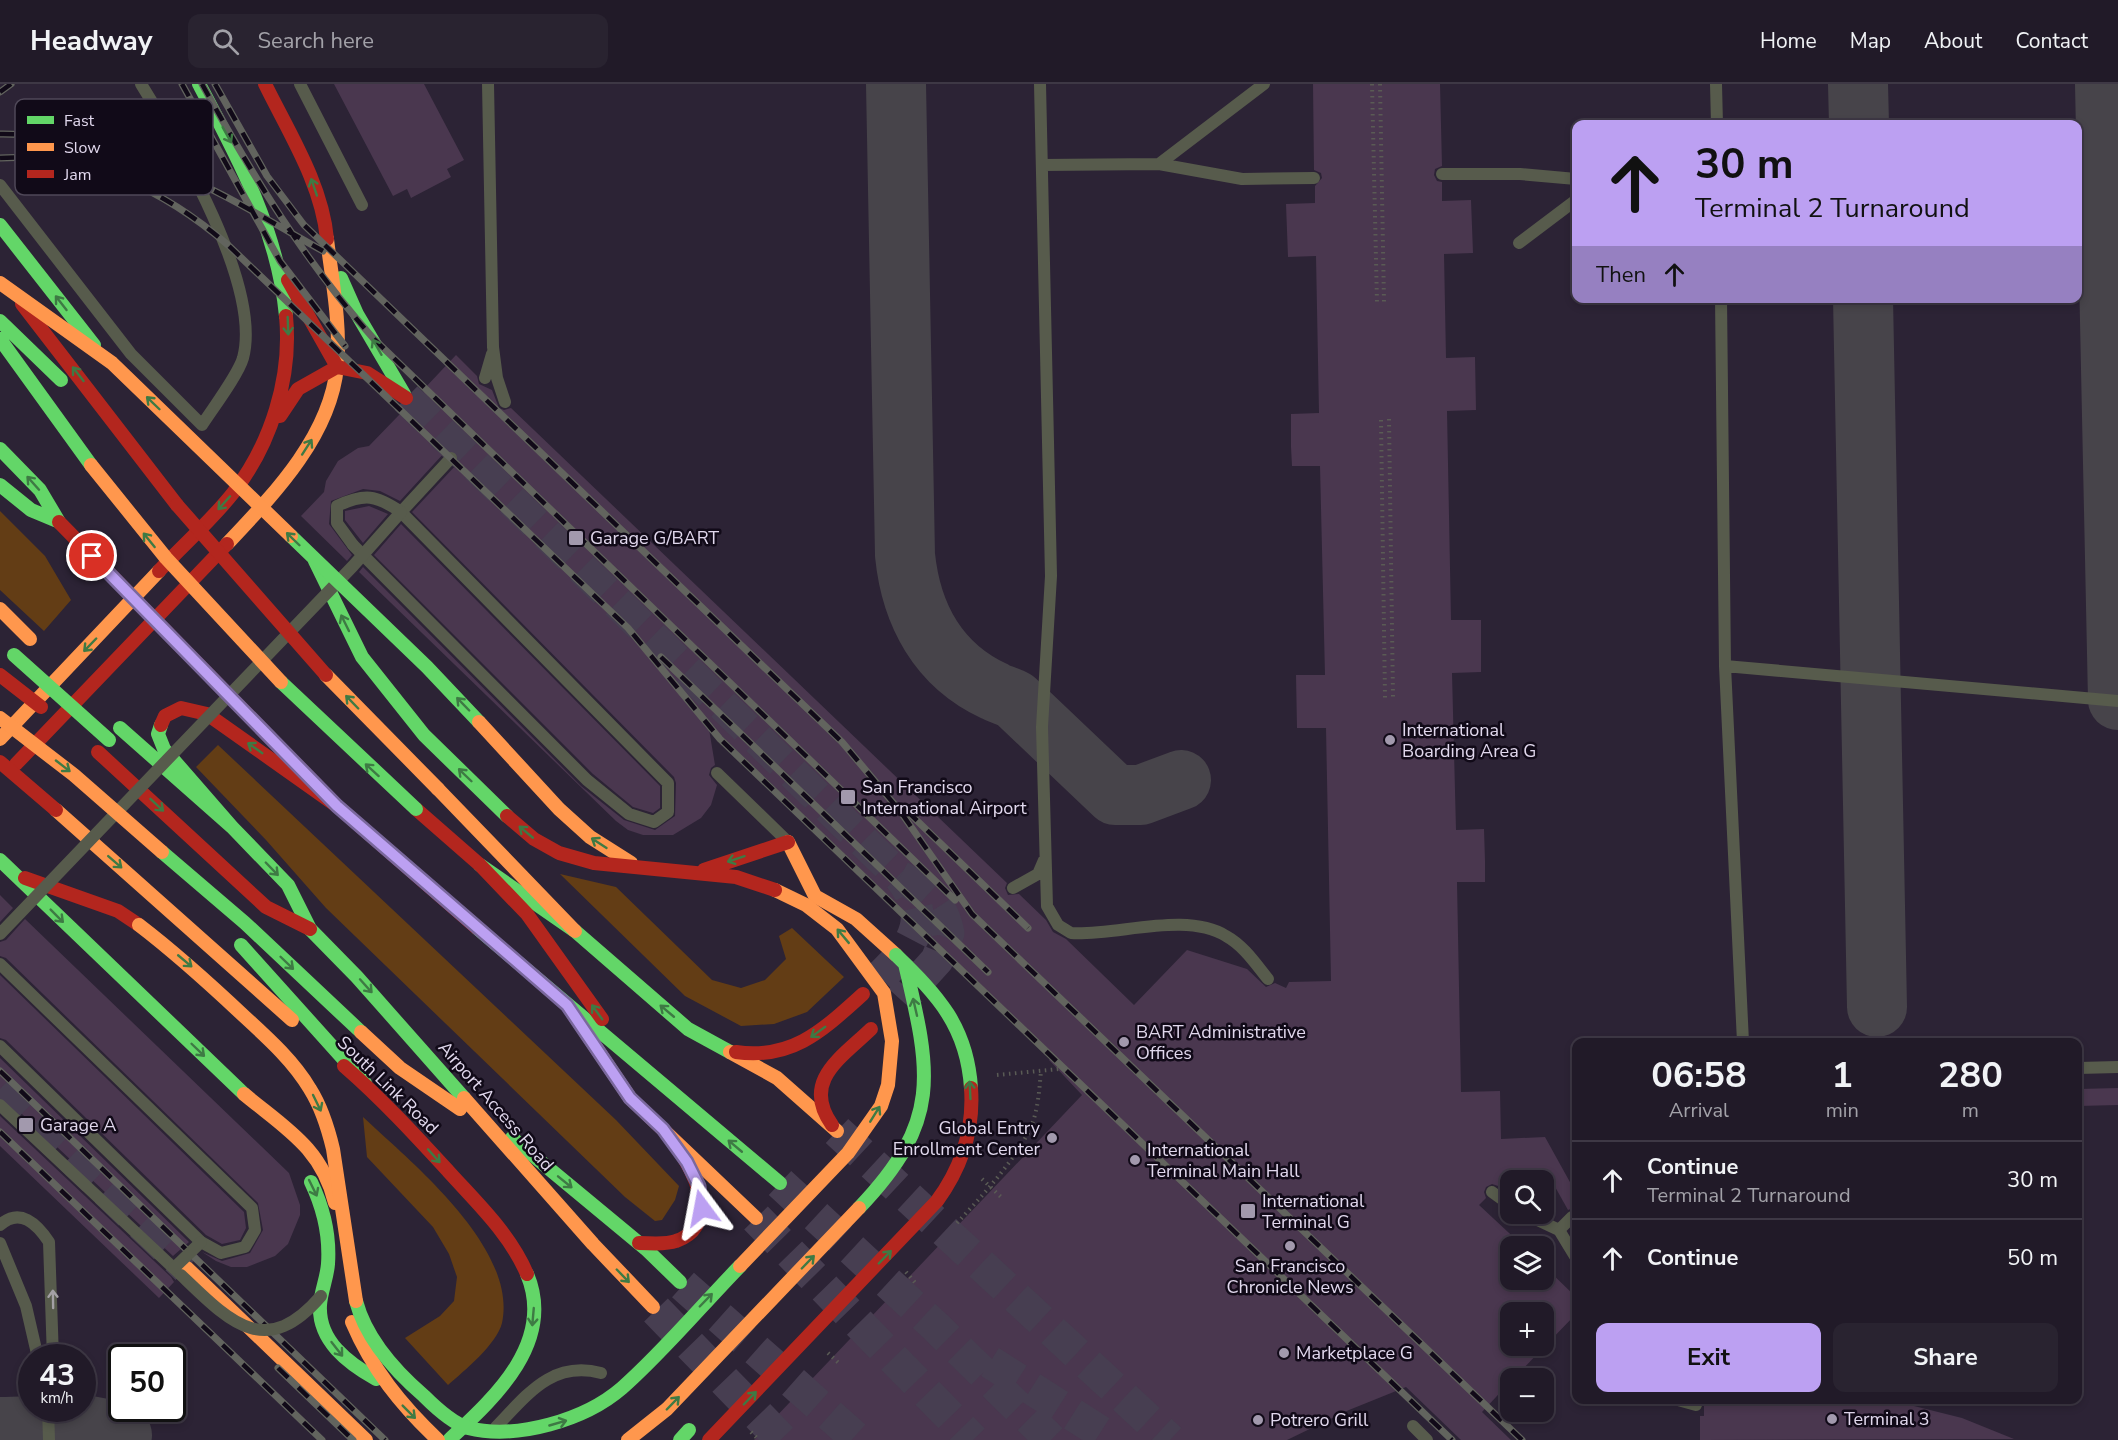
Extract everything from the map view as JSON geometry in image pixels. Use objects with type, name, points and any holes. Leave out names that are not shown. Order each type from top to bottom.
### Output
[{"type":"main road","points":[[199,84],[207,99]]},
{"type":"main road","points":[[0,739],[226,500],[249,471],[298,388],[337,367],[367,373],[406,398],[354,307],[329,243],[311,177],[265,84]]},
{"type":"main road","points":[[213,109],[248,173],[273,238],[281,267],[288,320],[287,358],[279,402],[267,437]]},
{"type":"main road","points":[[0,225],[79,326],[112,363],[427,667],[559,809],[590,837],[630,863],[684,876],[773,882],[815,896],[856,919],[939,998],[953,1019],[962,1042],[970,1078],[971,1107],[968,1138],[960,1162],[939,1199],[709,1440]]},
{"type":"main road","points":[[0,780],[244,526],[284,480],[323,419],[337,367],[337,323],[329,243]]},
{"type":"main road","points":[[281,267],[337,367]]},
{"type":"main road","points":[[0,276],[177,504]]},
{"type":"main road","points":[[0,283],[112,363]]},
{"type":"main road","points":[[0,321],[107,427],[327,676],[575,931],[680,1022],[777,1078],[837,1131],[819,1103],[821,1085],[830,1072],[871,1029]]},
{"type":"main road","points":[[0,339],[120,503],[206,606],[316,719],[480,865],[527,915],[631,1059]]},
{"type":"main road","points":[[0,449],[40,490],[59,522],[337,806],[567,1005],[780,1183]]},
{"type":"main road","points":[[0,485],[31,510],[59,522]]},
{"type":"main road","points":[[15,874],[118,911],[139,925],[203,977],[293,1063],[318,1102],[329,1133],[338,1169],[354,1295],[366,1328],[386,1358],[408,1383],[467,1428],[494,1432],[542,1428],[590,1410],[610,1397],[848,1153],[881,1106],[888,1085],[892,1041],[884,993],[837,930],[806,905],[774,888],[736,877],[594,863],[560,853],[534,839],[453,763],[399,705],[362,657],[314,559]]},
{"type":"main road","points":[[0,609],[34,643]]},
{"type":"main road","points":[[0,644],[114,743]]},
{"type":"main road","points":[[54,663],[95,704]]},
{"type":"main road","points":[[0,675],[66,727]]},
{"type":"main road","points":[[310,929],[288,885],[232,827],[164,749],[158,734],[160,724],[172,711],[182,708],[207,714],[337,806]]},
{"type":"main road","points":[[0,718],[74,775],[245,923],[400,1068],[498,1136]]},
{"type":"main road","points":[[116,724],[232,827]]},
{"type":"main road","points":[[94,749],[266,907],[310,929]]},
{"type":"main road","points":[[0,762],[56,810]]},
{"type":"main road","points":[[0,770],[56,810]]},
{"type":"main road","points":[[144,770],[161,786]]},
{"type":"main road","name":"South Link Road","points":[[56,810],[365,1083],[496,1226],[515,1251],[529,1279],[534,1304],[531,1331],[524,1355],[512,1376],[496,1396],[450,1440]]},
{"type":"main road","points":[[684,876],[788,842],[815,896]]},
{"type":"main road","points":[[162,852],[365,1083]]},
{"type":"main road","points":[[0,860],[240,1091],[309,1148],[329,1178],[337,1210],[342,1282],[350,1315],[363,1350],[383,1382],[438,1440]]},
{"type":"main road","points":[[480,865],[575,931]]},
{"type":"main road","name":"Airport Access Road","points":[[275,895],[357,977],[593,1244],[653,1307]]},
{"type":"main road","points":[[628,1440],[667,1409],[878,1189],[906,1152],[922,1110],[926,1075],[925,1050],[905,964]]},
{"type":"main road","points":[[715,1044],[738,1053],[758,1056],[778,1054],[798,1046],[819,1033],[862,994]]},
{"type":"main road","points":[[567,1005],[630,1098],[756,1218]]},
{"type":"main road","points":[[240,1091],[283,1145]]},
{"type":"main road","points":[[471,1104],[639,1243],[680,1282]]},
{"type":"main road","points":[[639,1243],[678,1241],[690,1234],[700,1220],[702,1208],[699,1186],[687,1162],[663,1129]]},
{"type":"main road","points":[[302,1168],[320,1202],[328,1249],[328,1265],[321,1296],[321,1319],[335,1348],[351,1365],[383,1382]]},
{"type":"main road","points":[[181,1270],[366,1440]]},
{"type":"main road","points":[[342,1282],[358,1314],[408,1379],[452,1421],[480,1440]]},
{"type":"lane","points":[[141,84],[150,99]]},
{"type":"lane","points":[[300,84],[362,205]]},
{"type":"lane","points":[[488,84],[494,347],[497,378],[505,402]]},
{"type":"lane","points":[[1040,84],[1051,576],[1042,727],[1047,906],[1058,925],[1071,933],[1186,925],[1206,927],[1226,935],[1245,950],[1268,979]]},
{"type":"lane","points":[[1159,164],[1264,84]]},
{"type":"lane","points":[[1716,84],[1717,120]]},
{"type":"lane","points":[[1042,165],[1159,164],[1242,179],[1314,178]]},
{"type":"lane","points":[[1442,174],[1520,174],[1572,179]]},
{"type":"lane","points":[[0,185],[131,354],[202,425],[242,361],[247,333],[235,270],[202,195]]},
{"type":"lane","points":[[1519,243],[1572,203]]},
{"type":"lane","points":[[1720,303],[1725,666],[1743,1038]]},
{"type":"lane","points":[[485,378],[494,347]]},
{"type":"lane","points":[[0,934],[364,554],[451,458]]},
{"type":"lane","points":[[358,496],[382,500],[401,512],[668,783],[668,812],[654,822],[629,814],[587,780],[353,545],[337,523],[337,506],[358,496]]},
{"type":"lane","points":[[1725,666],[2118,701]]},
{"type":"lane","points":[[717,773],[788,842]]},
{"type":"lane","points":[[1013,888],[1038,874],[1045,859]]},
{"type":"lane","points":[[0,964],[252,1208],[255,1230],[245,1247],[221,1253],[201,1242],[0,1046]]},
{"type":"lane","points":[[2082,1068],[2118,1068]]},
{"type":"lane","points":[[0,1105],[181,1270],[223,1316],[240,1326],[273,1328],[297,1320],[321,1296]]},
{"type":"lane","points":[[1492,1192],[1500,1198]]},
{"type":"lane","points":[[0,1225],[10,1218],[19,1216],[29,1220],[49,1242],[53,1344]]},
{"type":"lane","points":[[1559,1230],[1572,1217]]},
{"type":"lane","points":[[1546,1224],[1559,1230],[1572,1251]]},
{"type":"lane","points":[[181,1270],[201,1242]]},
{"type":"lane","points":[[0,1243],[27,1306],[35,1344]]},
{"type":"lane","points":[[480,1440],[537,1386],[552,1376],[566,1370],[584,1368],[601,1373]]},
{"type":"lane","points":[[48,1422],[49,1440]]},
{"type":"lane","points":[[1413,1425],[1427,1440]]},
{"type":"path","points":[[1372,84],[1377,303]]},
{"type":"path","points":[[1380,84],[1384,302]]},
{"type":"path","points":[[1389,419],[1393,697]]},
{"type":"path","points":[[1381,420],[1385,698]]},
{"type":"path","points":[[970,1078],[1059,1069]]},
{"type":"path","points":[[949,1231],[990,1186],[1028,1134],[1038,1101],[1041,1071]]},
{"type":"shaded area","points":[[0,511],[45,556],[71,600],[44,631],[0,590]]},
{"type":"shaded area","points":[[218,745],[616,1120],[679,1186],[675,1200],[662,1220],[655,1221],[625,1197],[326,908],[266,840],[196,767]]},
{"type":"shaded area","points":[[560,874],[616,887],[712,980],[741,988],[765,980],[786,959],[779,936],[792,928],[844,977],[807,1012],[774,1024],[741,1026],[685,996]]},
{"type":"shaded area","points":[[363,1117],[432,1182],[456,1209],[478,1237],[494,1266],[503,1294],[502,1323],[494,1340],[448,1385],[405,1338],[440,1316],[454,1301],[457,1277],[449,1254],[433,1227],[367,1157]]},
{"type":"building","points":[[334,84],[424,84],[464,160],[447,169],[451,177],[411,198],[407,189],[393,196]]},
{"type":"building","points":[[1313,84],[1440,84],[1442,166],[1435,169],[1434,175],[1437,181],[1442,182],[1442,201],[1471,200],[1473,253],[1444,254],[1446,358],[1475,357],[1476,410],[1447,411],[1451,620],[1481,620],[1481,672],[1452,673],[1456,830],[1484,829],[1485,861],[1485,882],[1457,882],[1461,1092],[1500,1091],[1501,1139],[1545,1137],[1572,1186],[1572,1208],[1568,1210],[1554,1185],[1554,1170],[1500,1170],[1500,1184],[1486,1187],[1484,1192],[1486,1198],[1479,1205],[1512,1236],[1500,1236],[1500,1290],[1554,1290],[1554,1276],[1572,1293],[1572,1318],[1554,1337],[1554,1302],[1500,1302],[1500,1356],[1535,1356],[1524,1368],[1500,1368],[1500,1393],[1482,1412],[1511,1440],[1461,1440],[1406,1387],[1349,1410],[1287,1440],[754,1440],[1082,1095],[1049,1060],[1054,1055],[708,723],[715,765],[711,768],[709,775],[717,785],[711,805],[701,818],[673,835],[643,835],[628,830],[616,821],[359,572],[363,567],[581,786],[624,820],[655,830],[675,816],[676,783],[674,777],[412,512],[457,464],[459,456],[456,452],[445,452],[400,501],[380,491],[363,489],[331,501],[329,524],[352,555],[347,561],[301,516],[324,492],[326,481],[338,461],[358,448],[369,446],[399,415],[414,415],[421,409],[425,399],[423,390],[456,355],[477,376],[479,384],[492,390],[499,408],[504,410],[511,408],[1007,883],[1005,888],[1008,895],[1019,894],[1046,920],[1053,932],[1066,939],[1134,1005],[1187,950],[1247,969],[1266,987],[1275,983],[1286,988],[1289,982],[1331,981],[1326,728],[1297,728],[1296,675],[1325,675],[1320,466],[1292,466],[1291,447],[1291,414],[1319,413],[1316,256],[1288,257],[1286,204],[1315,203],[1315,186],[1322,178],[1321,173],[1314,170]]},
{"type":"building","points":[[369,506],[388,514],[363,543],[345,520],[345,511]]},
{"type":"building","points":[[401,524],[660,786],[660,808],[653,813],[633,807],[593,774],[374,555]]},
{"type":"building","points":[[0,895],[13,908],[0,922]]},
{"type":"building","points":[[25,919],[289,1173],[300,1205],[300,1215],[288,1244],[275,1256],[247,1267],[231,1267],[202,1252],[222,1261],[250,1253],[263,1230],[258,1203],[6,958],[0,956],[0,942],[6,940]]},
{"type":"building","points":[[0,975],[244,1212],[246,1228],[240,1240],[222,1244],[206,1235],[6,1040],[0,1038]]},
{"type":"building","points":[[0,1058],[189,1242],[173,1256],[6,1099],[0,1097]]},
{"type":"building","points":[[2118,1088],[2118,1105],[2082,1106],[2082,1089]]},
{"type":"building","points":[[0,1116],[171,1277],[174,1282],[159,1298],[0,1146]]},
{"type":"building","name":"Terminal 3","points":[[1704,1404],[1906,1404],[1962,1418],[2014,1439],[1700,1440],[1700,1416],[1704,1416]]},
{"type":"taxiway","points":[[896,84],[905,555],[908,577],[921,617],[943,652],[957,667],[974,680],[1015,700],[1115,795],[1141,795],[1181,780]]},
{"type":"taxiway","points":[[1858,84],[1859,120]]},
{"type":"taxiway","points":[[2105,84],[2118,700]]},
{"type":"taxiway","points":[[1863,303],[1877,1007]]},
{"type":"taxiway","points":[[0,1427],[78,1425],[122,1435]]},
{"type":"tunnel","points":[[406,398],[900,877]]},
{"type":"tunnel","points":[[900,877],[918,887],[932,899],[942,914],[948,933],[937,960],[901,1000]]},
{"type":"tunnel","points":[[880,977],[902,954],[915,931],[916,906],[900,877]]},
{"type":"tunnel","points":[[0,1089],[187,1268]]},
{"type":"tunnel","points":[[837,1131],[1170,1440]]},
{"type":"tunnel","points":[[780,1183],[936,1327],[1051,1440]]},
{"type":"tunnel","points":[[756,1218],[973,1440]]},
{"type":"tunnel","points":[[683,1285],[858,1440]]},
{"type":"tunnel","points":[[656,1310],[782,1440]]},
{"type":"tunnel","points":[[990,1362],[1113,1440]]},
{"type":"railway","points":[[0,92],[11,84]]},
{"type":"railway","points":[[182,84],[190,99]]},
{"type":"railway","points":[[202,84],[211,99]]},
{"type":"railway","points":[[215,84],[267,176],[304,225],[842,742],[900,811],[972,914],[1522,1440]]},
{"type":"railway","points":[[213,103],[280,216],[324,278],[373,338],[955,900]]},
{"type":"railway","points":[[0,134],[15,135]]},
{"type":"railway","points":[[213,140],[280,261],[345,346]]},
{"type":"railway","points":[[0,158],[15,158]]},
{"type":"railway","points":[[213,190],[323,251]]},
{"type":"railway","points":[[155,195],[177,207],[228,245],[628,628],[720,739],[1452,1440]]},
{"type":"railway","points":[[661,657],[988,972]]},
{"type":"railway","points":[[907,811],[1028,928]]},
{"type":"railway","points":[[0,1071],[385,1440]]},
{"type":"railway","points":[[0,1132],[322,1440]]},
{"type":"railway","points":[[278,1368],[353,1440]]},
{"type":"traffic: fast","points":[[199,84],[207,99]]},
{"type":"traffic: fast","points":[[213,111],[242,167],[265,224],[275,254],[286,316]]},
{"type":"traffic: fast","points":[[0,225],[94,345]]},
{"type":"traffic: fast","points":[[341,278],[357,314],[404,394]]},
{"type":"traffic: fast","points":[[0,321],[61,380]]},
{"type":"traffic: fast","points":[[0,339],[91,465]]},
{"type":"traffic: fast","points":[[0,449],[40,490],[59,522]]},
{"type":"traffic: fast","points":[[0,485],[31,510],[55,520]]},
{"type":"traffic: fast","points":[[291,536],[427,667],[479,722]]},
{"type":"traffic: fast","points":[[315,561],[362,657],[424,735],[507,816]]},
{"type":"traffic: fast","points":[[14,655],[109,740]]},
{"type":"traffic: fast","points":[[281,682],[416,809]]},
{"type":"traffic: fast","points":[[161,725],[158,734],[164,749],[232,827],[288,885],[310,929],[357,977],[464,1098]]},
{"type":"traffic: fast","points":[[120,728],[232,827]]},
{"type":"traffic: fast","points":[[162,852],[245,923],[361,1032]]},
{"type":"traffic: fast","points":[[0,860],[244,1094]]},
{"type":"traffic: fast","points":[[480,865],[575,931],[688,1029],[730,1052]]},
{"type":"traffic: fast","points":[[477,928],[780,1183]]},
{"type":"traffic: fast","points":[[241,945],[365,1083]]},
{"type":"traffic: fast","points":[[896,955],[925,984],[957,1029],[968,1066],[971,1088]]},
{"type":"traffic: fast","points":[[859,1208],[886,1177],[905,1149],[917,1122],[923,1095],[924,1067],[920,1036],[905,964]]},
{"type":"traffic: fast","points":[[512,1138],[646,1249],[680,1282]]},
{"type":"traffic: fast","points":[[311,1182],[322,1211],[328,1242],[327,1269],[320,1305],[324,1330],[329,1340],[345,1358],[376,1379]]},
{"type":"traffic: fast","points":[[356,1301],[374,1341],[392,1365],[439,1410],[456,1423],[468,1428],[508,1431],[529,1429],[570,1418],[607,1399],[652,1360],[740,1266]]},
{"type":"traffic: fast","points":[[449,1440],[501,1388],[527,1346],[533,1323],[534,1299],[527,1274]]},
{"type":"traffic: fast","points":[[680,1440],[689,1430]]},
{"type":"traffic: slow","points":[[227,544],[263,506],[297,463],[311,441],[332,393],[337,367],[338,335],[327,239]]},
{"type":"traffic: slow","points":[[0,283],[112,363],[291,536]]},
{"type":"traffic: slow","points":[[91,465],[166,558],[281,682]]},
{"type":"traffic: slow","points":[[0,739],[159,571]]},
{"type":"traffic: slow","points":[[0,609],[30,639]]},
{"type":"traffic: slow","points":[[326,675],[438,789]]},
{"type":"traffic: slow","points":[[0,718],[74,775],[162,852]]},
{"type":"traffic: slow","points":[[479,722],[559,809],[590,837],[631,863]]},
{"type":"traffic: slow","points":[[438,789],[575,931]]},
{"type":"traffic: slow","points":[[56,810],[292,1020]]},
{"type":"traffic: slow","points":[[788,842],[815,896],[856,919],[896,955]]},
{"type":"traffic: slow","points":[[740,1266],[848,1153],[881,1106],[888,1085],[892,1041],[884,993],[837,929],[806,905],[775,890]]},
{"type":"traffic: slow","points":[[139,925],[194,970],[273,1043],[304,1079],[314,1096],[324,1118],[333,1149],[356,1301]]},
{"type":"traffic: slow","points":[[574,1015],[630,1098],[756,1218]]},
{"type":"traffic: slow","points":[[361,1032],[400,1068],[460,1109]]},
{"type":"traffic: slow","points":[[730,1052],[777,1078],[837,1131]]},
{"type":"traffic: slow","points":[[244,1094],[287,1129],[311,1153],[329,1184],[335,1203]]},
{"type":"traffic: slow","points":[[464,1098],[593,1244],[653,1307]]},
{"type":"traffic: slow","points":[[628,1440],[667,1409],[859,1208]]},
{"type":"traffic: slow","points":[[187,1268],[366,1440]]},
{"type":"traffic: slow","points":[[352,1322],[378,1371],[412,1413],[438,1440]]},
{"type":"traffic: jam","points":[[265,84],[312,179],[319,198],[327,239]]},
{"type":"traffic: jam","points":[[288,280],[336,365]]},
{"type":"traffic: jam","points":[[22,304],[177,505]]},
{"type":"traffic: jam","points":[[159,571],[233,493],[258,453],[268,432],[282,386],[286,363],[286,316]]},
{"type":"traffic: jam","points":[[280,416],[298,389],[337,367],[367,373],[406,398]]},
{"type":"traffic: jam","points":[[177,505],[326,675]]},
{"type":"traffic: jam","points":[[59,522],[337,806]]},
{"type":"traffic: jam","points":[[16,764],[227,544]]},
{"type":"traffic: jam","points":[[0,675],[41,707]]},
{"type":"traffic: jam","points":[[161,725],[165,716],[181,708],[207,714],[337,806],[477,928]]},
{"type":"traffic: jam","points":[[98,752],[266,907],[310,929]]},
{"type":"traffic: jam","points":[[0,762],[56,810]]},
{"type":"traffic: jam","points":[[416,809],[480,865],[527,914],[602,1019]]},
{"type":"traffic: jam","points":[[507,816],[534,839],[559,853],[594,863],[736,877],[775,890]]},
{"type":"traffic: jam","points":[[704,870],[788,842]]},
{"type":"traffic: jam","points":[[25,878],[118,911],[139,925]]},
{"type":"traffic: jam","points":[[736,1052],[756,1053],[791,1047],[820,1030],[863,994]]},
{"type":"traffic: jam","points":[[832,1125],[824,1109],[821,1096],[823,1083],[837,1061],[871,1029]]},
{"type":"traffic: jam","points":[[344,1066],[398,1117],[482,1208],[512,1246],[527,1274]]},
{"type":"traffic: jam","points":[[709,1440],[937,1201],[960,1161],[968,1133],[971,1088]]},
{"type":"traffic: jam","points":[[639,1243],[676,1241],[688,1235],[696,1226],[700,1216],[699,1192],[684,1158]]},
{"type":"place","name":"Garage G/BART","points":[[576,538]]},
{"type":"place","name":"International Boarding Area G","points":[[1390,740]]},
{"type":"place","name":"San Francisco International Airport","points":[[848,797]]},
{"type":"place","name":"BART Administrative Offices","points":[[1124,1042]]},
{"type":"place","name":"Garage A","points":[[26,1125]]},
{"type":"place","name":"Global Entry Enrollment Center","points":[[1052,1138]]},
{"type":"place","name":"International Terminal Main Hall","points":[[1135,1160]]},
{"type":"place","name":"International Terminal G","points":[[1248,1211]]},
{"type":"place","name":"San Francisco Chronicle News","points":[[1290,1246]]},
{"type":"place","name":"Marketplace G","points":[[1284,1353]]},
{"type":"place","name":"Terminal 3","points":[[1832,1419]]},
{"type":"place","name":"Potrero Grill","points":[[1258,1420]]},
{"type":"route","points":[[92,556],[337,806],[435,894],[567,1005],[630,1098],[663,1129],[687,1162],[699,1186],[702,1208]]}]
